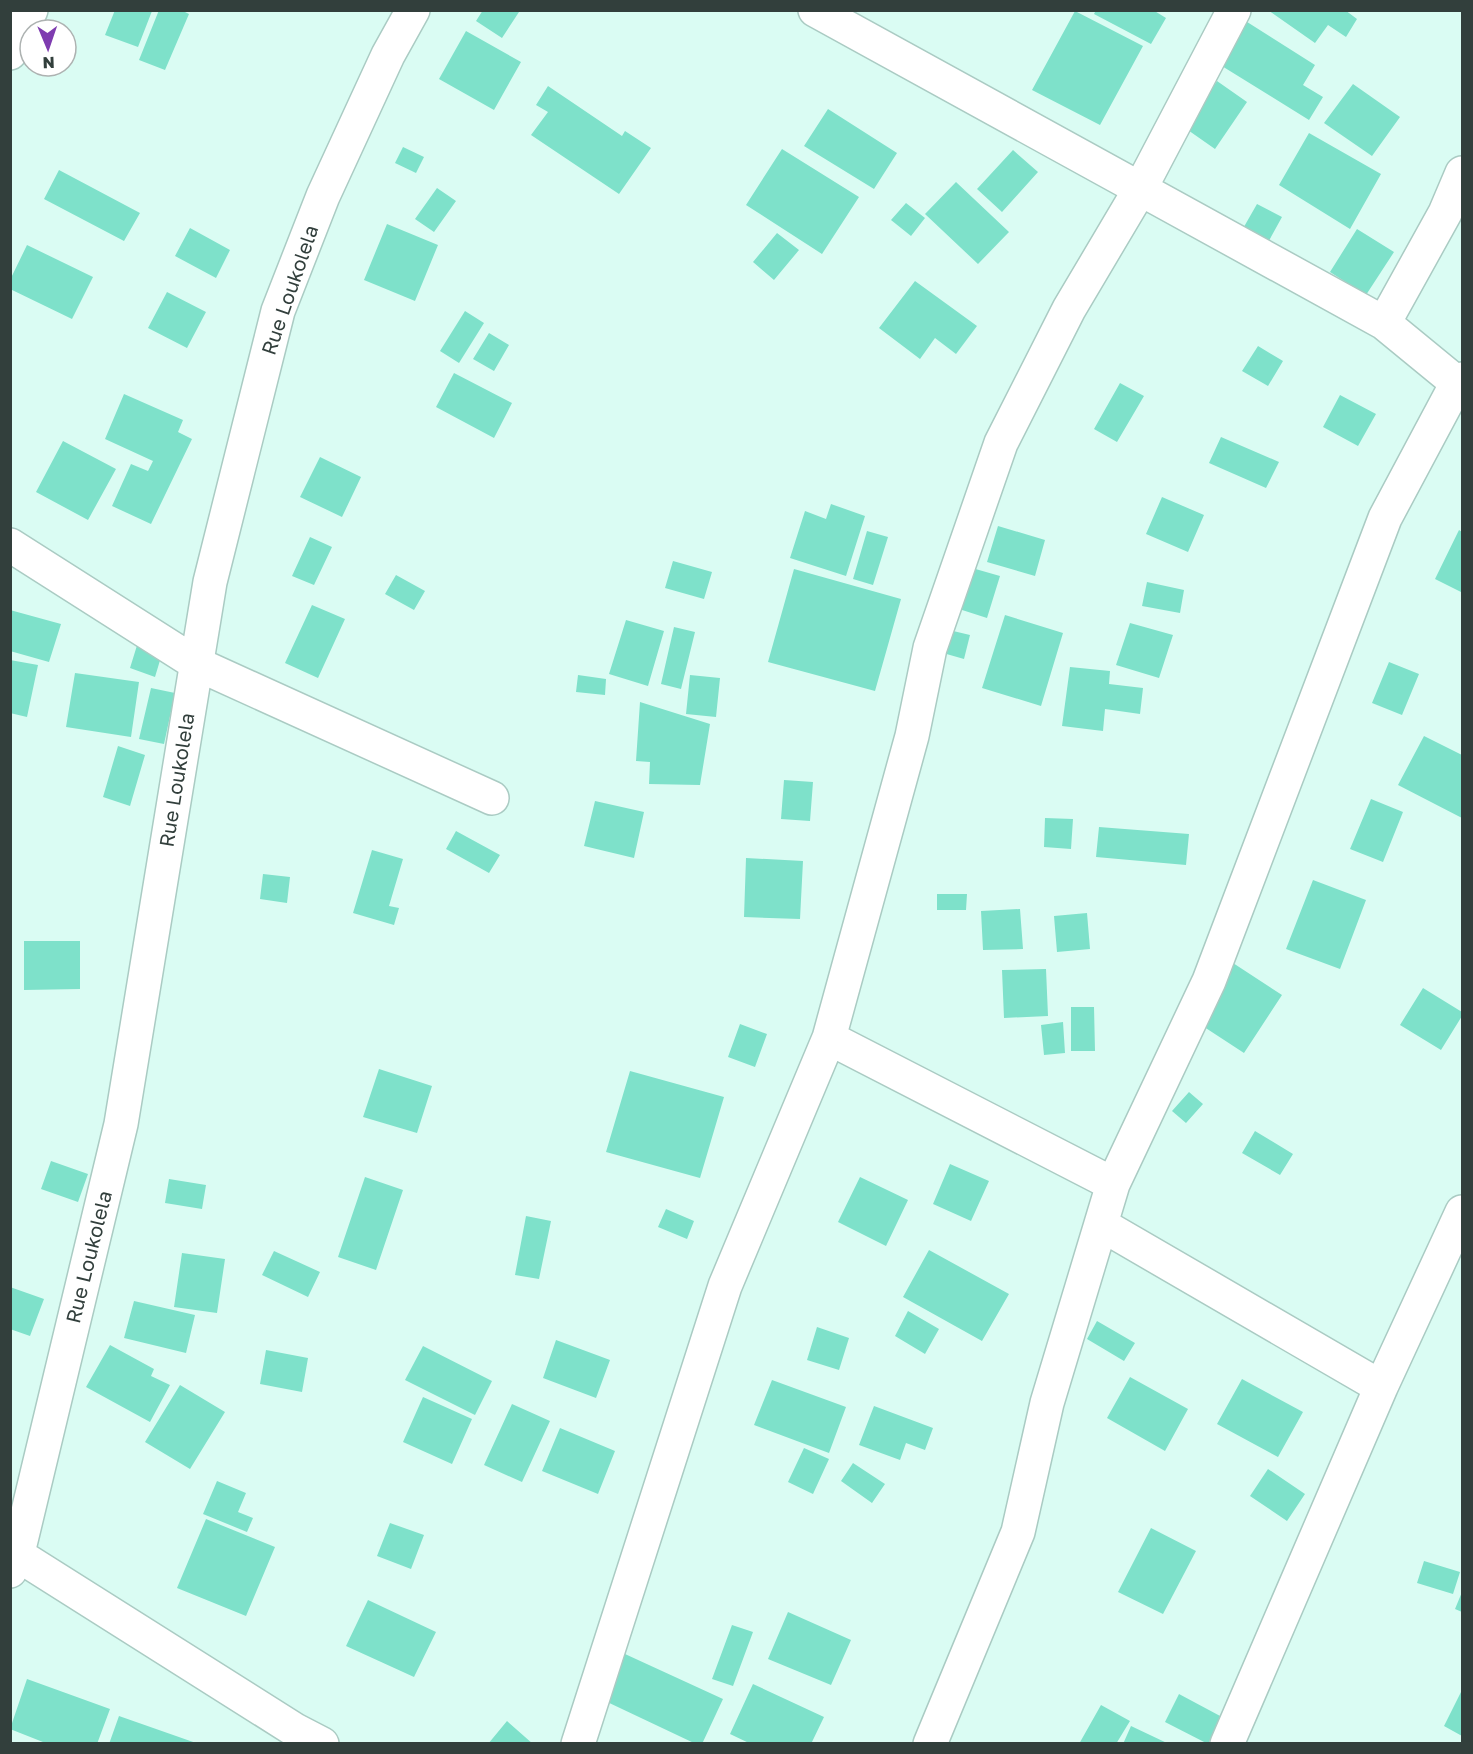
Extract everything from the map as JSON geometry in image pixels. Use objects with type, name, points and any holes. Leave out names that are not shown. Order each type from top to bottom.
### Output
[{"type":"street","points":[[10,53],[31,10]]},
{"type":"street","name":"Rue Loukolela","points":[[13,1558],[121,1124],[210,582],[278,310],[323,196],[388,55],[413,10]]},
{"type":"street","points":[[815,10],[1139,191],[1384,323],[1461,383],[1385,518],[1209,981],[1113,1184],[1047,1403],[1018,1532],[930,1743]]},
{"type":"street","points":[[578,1743],[725,1286],[829,1038],[912,736],[930,648],[1001,443],[1069,309],[1139,191],[1234,10]]},
{"type":"street","points":[[1384,323],[1445,213],[1462,173]]},
{"type":"street","points":[[10,545],[196,664],[492,798]]},
{"type":"street","points":[[829,1038],[1113,1184]]},
{"type":"street","points":[[1227,1743],[1381,1387],[1462,1212]]},
{"type":"street","points":[[1102,1225],[1381,1387]]},
{"type":"street","points":[[13,1558],[295,1730],[322,1743]]},
{"type":"building","points":[[115,10],[152,11],[138,47],[105,35]]},
{"type":"building","points":[[159,10],[181,10],[189,14],[165,70],[139,60]]},
{"type":"building","points":[[483,10],[516,10],[519,12],[502,38],[476,21]]},
{"type":"building","points":[[1096,10],[1153,10],[1166,18],[1151,44],[1094,14]]},
{"type":"building","points":[[1268,10],[1345,10],[1357,19],[1346,37],[1328,25],[1315,43]]},
{"type":"building","points":[[1075,11],[1143,46],[1100,125],[1032,90]]},
{"type":"building","points":[[1244,20],[1315,65],[1303,85],[1323,97],[1309,120],[1217,63]]},
{"type":"building","points":[[466,31],[521,62],[494,110],[439,79]]},
{"type":"building","points":[[1217,81],[1247,102],[1215,149],[1185,128]]},
{"type":"building","points":[[1353,84],[1400,117],[1372,156],[1324,123]]},
{"type":"building","points":[[548,86],[622,136],[625,131],[651,148],[619,194],[531,135],[548,112],[536,105]]},
{"type":"building","points":[[828,109],[897,153],[874,189],[804,146]]},
{"type":"building","points":[[1309,133],[1381,174],[1350,229],[1279,185]]},
{"type":"building","points":[[403,147],[424,157],[416,173],[395,163]]},
{"type":"building","points":[[782,149],[859,197],[822,254],[746,205]]},
{"type":"building","points":[[1013,150],[1038,172],[1002,212],[977,189]]},
{"type":"building","points":[[59,170],[140,213],[124,241],[44,199]]},
{"type":"building","points":[[956,182],[1009,232],[978,264],[925,214]]},
{"type":"building","points":[[437,188],[456,201],[434,232],[415,219]]},
{"type":"building","points":[[906,203],[925,218],[911,236],[891,220]]},
{"type":"building","points":[[1257,204],[1282,217],[1266,246],[1241,232]]},
{"type":"building","points":[[387,224],[438,245],[415,301],[364,280]]},
{"type":"building","points":[[190,228],[230,250],[216,278],[175,256]]},
{"type":"building","points":[[1357,229],[1394,252],[1366,295],[1330,272]]},
{"type":"building","points":[[777,233],[799,250],[774,280],[753,262]]},
{"type":"building","points":[[27,245],[93,277],[72,319],[10,289],[10,280]]},
{"type":"building","points":[[915,281],[977,326],[956,354],[935,338],[920,359],[879,328]]},
{"type":"building","points":[[167,292],[206,312],[187,348],[148,328]]},
{"type":"building","points":[[465,311],[484,323],[459,363],[440,351]]},
{"type":"building","points":[[489,333],[509,345],[494,371],[473,359]]},
{"type":"building","points":[[1258,346],[1283,361],[1268,386],[1242,371]]},
{"type":"building","points":[[454,373],[512,403],[494,438],[436,407]]},
{"type":"building","points":[[1120,383],[1144,396],[1117,442],[1094,429]]},
{"type":"building","points":[[124,394],[183,420],[178,432],[192,439],[151,524],[112,506],[131,464],[148,471],[153,461],[105,439]]},
{"type":"building","points":[[1340,395],[1376,414],[1358,446],[1323,427]]},
{"type":"building","points":[[1221,437],[1279,462],[1266,488],[1209,463]]},
{"type":"building","points":[[63,441],[116,469],[88,520],[36,492]]},
{"type":"building","points":[[320,457],[361,477],[342,517],[300,497]]},
{"type":"building","points":[[1162,497],[1204,515],[1188,552],[1146,534]]},
{"type":"building","points":[[831,504],[865,516],[846,576],[790,558],[805,511],[826,519]]},
{"type":"building","points":[[998,526],[1045,540],[1035,576],[987,562]]},
{"type":"building","points":[[1459,530],[1462,532],[1461,592],[1435,579]]},
{"type":"building","points":[[867,531],[888,537],[873,585],[853,579]]},
{"type":"building","points":[[310,537],[332,547],[314,585],[292,576]]},
{"type":"building","points":[[673,561],[712,572],[704,599],[665,588]]},
{"type":"building","points":[[972,568],[1000,576],[987,618],[959,609]]},
{"type":"building","points":[[794,569],[901,599],[875,691],[768,662]]},
{"type":"building","points":[[396,575],[425,591],[414,610],[385,594]]},
{"type":"building","points":[[1147,582],[1184,590],[1180,613],[1142,606]]},
{"type":"building","points":[[312,605],[345,619],[318,678],[285,663]]},
{"type":"building","points":[[10,610],[61,624],[49,662],[10,651]]},
{"type":"building","points":[[1005,615],[1063,633],[1041,706],[982,688]]},
{"type":"building","points":[[626,620],[664,631],[648,686],[609,674]]},
{"type":"building","points":[[1130,623],[1173,635],[1159,678],[1116,665]]},
{"type":"building","points":[[674,627],[695,632],[681,689],[661,684]]},
{"type":"building","points":[[949,630],[970,635],[964,659],[943,653]]},
{"type":"building","points":[[139,639],[164,647],[155,677],[130,668]]},
{"type":"building","points":[[10,660],[38,665],[27,717],[10,713]]},
{"type":"building","points":[[1389,662],[1419,674],[1402,715],[1372,703]]},
{"type":"building","points":[[1070,667],[1110,671],[1109,684],[1143,688],[1140,714],[1105,709],[1103,731],[1062,726]]},
{"type":"building","points":[[75,673],[139,682],[131,737],[66,727]]},
{"type":"building","points":[[578,675],[606,679],[605,695],[576,692]]},
{"type":"building","points":[[690,675],[720,678],[716,717],[686,714]]},
{"type":"building","points":[[151,688],[175,693],[164,744],[139,739]]},
{"type":"building","points":[[640,702],[710,724],[700,785],[649,784],[650,762],[636,761]]},
{"type":"building","points":[[1424,736],[1462,755],[1462,818],[1398,785]]},
{"type":"building","points":[[118,746],[145,755],[130,806],[103,797]]},
{"type":"building","points":[[784,780],[813,782],[810,821],[781,819]]},
{"type":"building","points":[[1371,799],[1403,812],[1383,862],[1350,849]]},
{"type":"building","points":[[595,801],[644,812],[634,858],[584,846]]},
{"type":"building","points":[[1045,818],[1073,819],[1071,849],[1044,847]]},
{"type":"building","points":[[1099,827],[1189,834],[1186,865],[1096,857]]},
{"type":"building","points":[[456,831],[500,855],[489,873],[446,849]]},
{"type":"building","points":[[372,850],[403,859],[389,906],[399,908],[394,925],[353,913]]},
{"type":"building","points":[[746,858],[803,861],[800,919],[744,917]]},
{"type":"building","points":[[263,874],[290,877],[287,903],[260,899]]},
{"type":"building","points":[[1313,880],[1366,900],[1340,969],[1286,949]]},
{"type":"building","points":[[937,894],[967,894],[966,910],[937,910]]},
{"type":"building","points":[[1020,909],[1023,949],[983,950],[981,911]]},
{"type":"building","points":[[1087,913],[1090,949],[1057,952],[1054,916]]},
{"type":"building","points":[[24,941],[80,941],[80,989],[24,990]]},
{"type":"building","points":[[1233,963],[1282,995],[1244,1053],[1195,1021]]},
{"type":"building","points":[[1046,969],[1048,1016],[1004,1018],[1002,970]]},
{"type":"building","points":[[1423,988],[1462,1012],[1462,1016],[1441,1050],[1400,1025]]},
{"type":"building","points":[[1071,1007],[1094,1007],[1095,1051],[1071,1051]]},
{"type":"building","points":[[1063,1022],[1065,1053],[1044,1055],[1041,1025]]},
{"type":"building","points":[[740,1024],[767,1034],[755,1067],[728,1057]]},
{"type":"building","points":[[379,1069],[432,1086],[417,1133],[363,1117]]},
{"type":"building","points":[[630,1071],[724,1097],[700,1178],[606,1152]]},
{"type":"building","points":[[1189,1092],[1203,1104],[1186,1123],[1172,1111]]},
{"type":"building","points":[[1255,1131],[1293,1154],[1280,1175],[1242,1153]]},
{"type":"building","points":[[51,1161],[88,1174],[78,1202],[41,1189]]},
{"type":"building","points":[[950,1164],[989,1181],[971,1221],[933,1204]]},
{"type":"building","points":[[365,1177],[403,1190],[376,1270],[338,1257]]},
{"type":"building","points":[[860,1177],[908,1200],[886,1246],[838,1222]]},
{"type":"building","points":[[169,1179],[206,1185],[202,1209],[165,1203]]},
{"type":"building","points":[[666,1209],[694,1221],[687,1239],[658,1227]]},
{"type":"building","points":[[526,1216],[551,1221],[539,1279],[515,1275]]},
{"type":"building","points":[[929,1250],[1009,1294],[982,1341],[903,1297]]},
{"type":"building","points":[[274,1251],[320,1272],[308,1297],[262,1275]]},
{"type":"building","points":[[182,1253],[225,1259],[217,1313],[174,1307]]},
{"type":"building","points":[[10,1287],[44,1299],[30,1336],[10,1329]]},
{"type":"building","points":[[134,1301],[195,1315],[186,1353],[124,1338]]},
{"type":"building","points":[[908,1311],[939,1329],[925,1354],[895,1336]]},
{"type":"building","points":[[1097,1321],[1135,1343],[1124,1361],[1087,1339]]},
{"type":"building","points":[[817,1327],[849,1338],[839,1370],[807,1360]]},
{"type":"building","points":[[556,1340],[610,1360],[596,1398],[543,1378]]},
{"type":"building","points":[[110,1345],[154,1369],[151,1376],[170,1385],[150,1422],[86,1387]]},
{"type":"building","points":[[423,1346],[492,1381],[475,1415],[405,1380]]},
{"type":"building","points":[[266,1350],[308,1358],[302,1392],[260,1384]]},
{"type":"building","points":[[1130,1377],[1188,1409],[1165,1451],[1107,1418]]},
{"type":"building","points":[[1242,1379],[1303,1412],[1278,1457],[1217,1424]]},
{"type":"building","points":[[772,1380],[846,1407],[829,1453],[754,1425]]},
{"type":"building","points":[[180,1385],[225,1412],[190,1469],[145,1442]]},
{"type":"building","points":[[423,1397],[472,1419],[452,1464],[403,1442]]},
{"type":"building","points":[[512,1404],[550,1421],[522,1482],[484,1465]]},
{"type":"building","points":[[874,1406],[933,1428],[925,1450],[906,1443],[900,1460],[859,1445]]},
{"type":"building","points":[[560,1428],[615,1451],[598,1494],[542,1471]]},
{"type":"building","points":[[804,1448],[829,1459],[813,1494],[788,1482]]},
{"type":"building","points":[[853,1463],[885,1484],[872,1503],[841,1481]]},
{"type":"building","points":[[1268,1469],[1305,1494],[1287,1521],[1250,1496]]},
{"type":"building","points":[[217,1481],[246,1493],[238,1512],[253,1518],[247,1532],[203,1514]]},
{"type":"building","points":[[206,1519],[275,1547],[246,1616],[177,1588]]},
{"type":"building","points":[[390,1523],[424,1535],[411,1569],[377,1556]]},
{"type":"building","points":[[1151,1528],[1196,1551],[1163,1614],[1118,1592]]},
{"type":"building","points":[[1424,1561],[1460,1572],[1453,1594],[1417,1583]]},
{"type":"building","points":[[1462,1592],[1462,1612],[1455,1609]]},
{"type":"building","points":[[368,1600],[436,1632],[414,1677],[346,1646]]},
{"type":"building","points":[[788,1612],[851,1640],[831,1685],[768,1659]]},
{"type":"building","points":[[732,1625],[753,1632],[733,1686],[712,1679]]},
{"type":"building","points":[[625,1654],[723,1699],[702,1744],[696,1744],[603,1700]]},
{"type":"building","points":[[27,1679],[110,1709],[97,1744],[48,1744],[10,1729]]},
{"type":"building","points":[[753,1684],[824,1717],[811,1744],[751,1744],[730,1734]]},
{"type":"building","points":[[1462,1690],[1462,1736],[1444,1726]]},
{"type":"building","points":[[1179,1694],[1222,1717],[1208,1744],[1165,1722]]},
{"type":"building","points":[[1101,1705],[1130,1721],[1116,1744],[1079,1744]]},
{"type":"building","points":[[119,1716],[196,1743],[196,1744],[109,1744]]},
{"type":"building","points":[[507,1721],[533,1744],[488,1744]]},
{"type":"building","points":[[1131,1726],[1169,1744],[1123,1744]]}]
